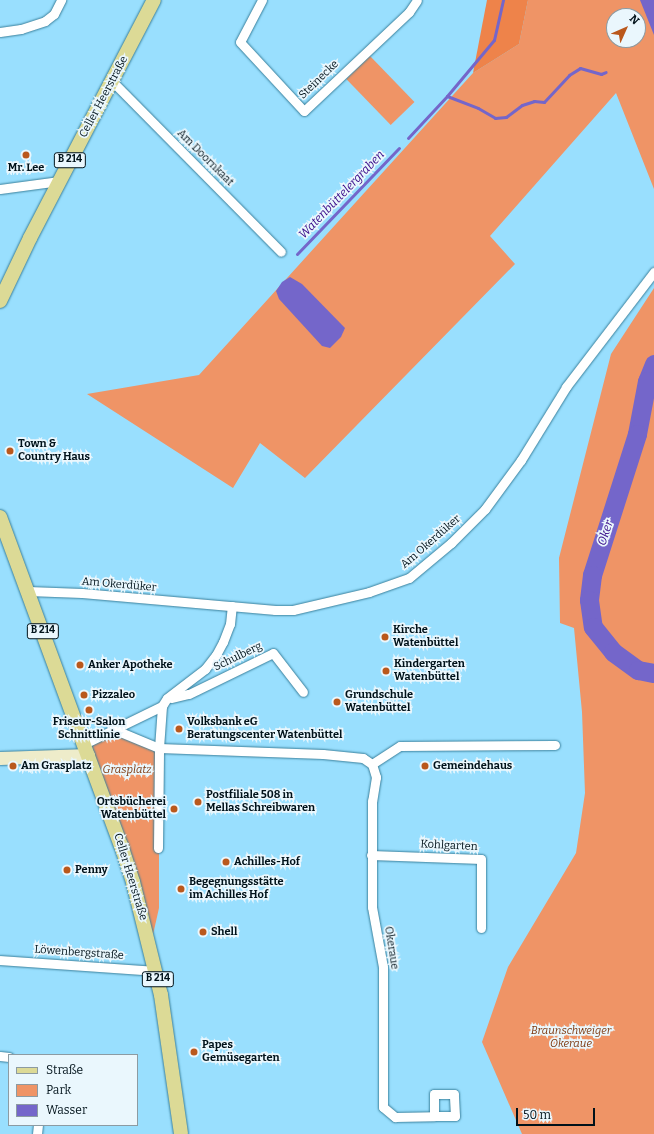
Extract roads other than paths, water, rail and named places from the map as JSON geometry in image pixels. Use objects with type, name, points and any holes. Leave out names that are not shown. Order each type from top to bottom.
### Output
[{"type":"main road","name":"Celler Heerstraße","points":[[0,301],[59,181],[154,0]]},
{"type":"main road","name":"Celler Heerstraße","points":[[0,517],[125,856],[156,971],[181,1134]]},
{"type":"main road","points":[[0,758],[24,758],[86,750]]},
{"type":"street","points":[[0,32],[21,29],[45,22],[54,14],[62,0]]},
{"type":"street","name":"Steinecke","points":[[262,0],[240,42],[304,111],[409,12],[417,0]]},
{"type":"street","name":"Am Doornkaat","points":[[112,81],[281,252]]},
{"type":"street","points":[[0,189],[59,181]]},
{"type":"street","name":"Am Okerdüker","points":[[28,591],[82,593],[275,610],[293,610],[392,586],[410,578],[422,569],[485,509],[521,460],[566,386],[654,272]]},
{"type":"street","name":"Schulberg","points":[[165,702],[205,669],[216,655],[230,624],[232,606]]},
{"type":"street","name":"Schulberg","points":[[165,702],[189,694],[273,653],[303,692]]},
{"type":"street","points":[[86,750],[113,729],[165,702]]},
{"type":"street","points":[[158,848],[159,748],[165,702]]},
{"type":"street","points":[[113,729],[159,748],[323,754],[363,758],[372,764],[400,746],[555,745]]},
{"type":"street","name":"Okeraue","points":[[372,764],[376,777],[372,801],[372,907],[383,967],[383,1107],[395,1117],[434,1116]]},
{"type":"street","name":"Kohlgarten","points":[[371,855],[481,859],[481,928]]},
{"type":"street","name":"Löwenbergstraße","points":[[0,960],[156,971]]},
{"type":"water","points":[[640,0],[654,0],[654,35],[646,15],[646,8],[643,8]]},
{"type":"water","points":[[290,277],[302,284],[345,328],[341,337],[330,348],[322,346],[279,299],[276,291],[282,282]]},
{"type":"waterway","name":"Watenbüttelergraben","points":[[408,138],[447,96],[494,40],[503,0]]},
{"type":"waterway","points":[[447,96],[478,108],[495,118],[506,117],[522,105],[534,101],[544,102],[569,75],[580,68],[601,74],[606,72]]},
{"type":"waterway","name":"Watenbüttelergraben","points":[[297,254],[399,148]]},
{"type":"waterway","name":"Oker","points":[[654,364],[647,381],[637,434],[592,575],[589,600],[593,627],[613,652],[638,670],[654,673]]},
{"type":"place","name":"Mr. Lee","points":[[26,155]]},
{"type":"place","name":"Town & Country Haus","points":[[10,451]]},
{"type":"place","name":"Kirche Watenbüttel","points":[[385,637]]},
{"type":"place","name":"Anker Apotheke","points":[[80,665]]},
{"type":"place","name":"Kindergarten Watenbüttel","points":[[386,671]]},
{"type":"place","name":"Pizzaleo","points":[[84,695]]},
{"type":"place","name":"Grundschule Watenbüttel","points":[[337,702]]},
{"type":"place","name":"Friseur-Salon Schnittlinie","points":[[89,710]]},
{"type":"place","name":"Volksbank eG Beratungscenter Watenbüttel","points":[[179,729]]},
{"type":"place","name":"Am Grasplatz","points":[[13,766]]},
{"type":"place","name":"Gemeindehaus","points":[[425,766]]},
{"type":"place","name":"Postfiliale 508 in Mellas Schreibwaren","points":[[198,802]]},
{"type":"place","name":"Ortsbücherei Watenbüttel","points":[[174,809]]},
{"type":"place","name":"Achilles-Hof","points":[[226,862]]},
{"type":"place","name":"Penny","points":[[67,870]]},
{"type":"place","name":"Begegnungsstätte im Achilles Hof","points":[[181,889]]},
{"type":"place","name":"Shell","points":[[203,932]]},
{"type":"place","name":"Papes Gemüsegarten","points":[[194,1052]]},
{"type":"park label","name":"Grasplatz","points":[[127,770]]},
{"type":"park label","name":"Braunschweiger Okeraue","points":[[571,1038]]}]
